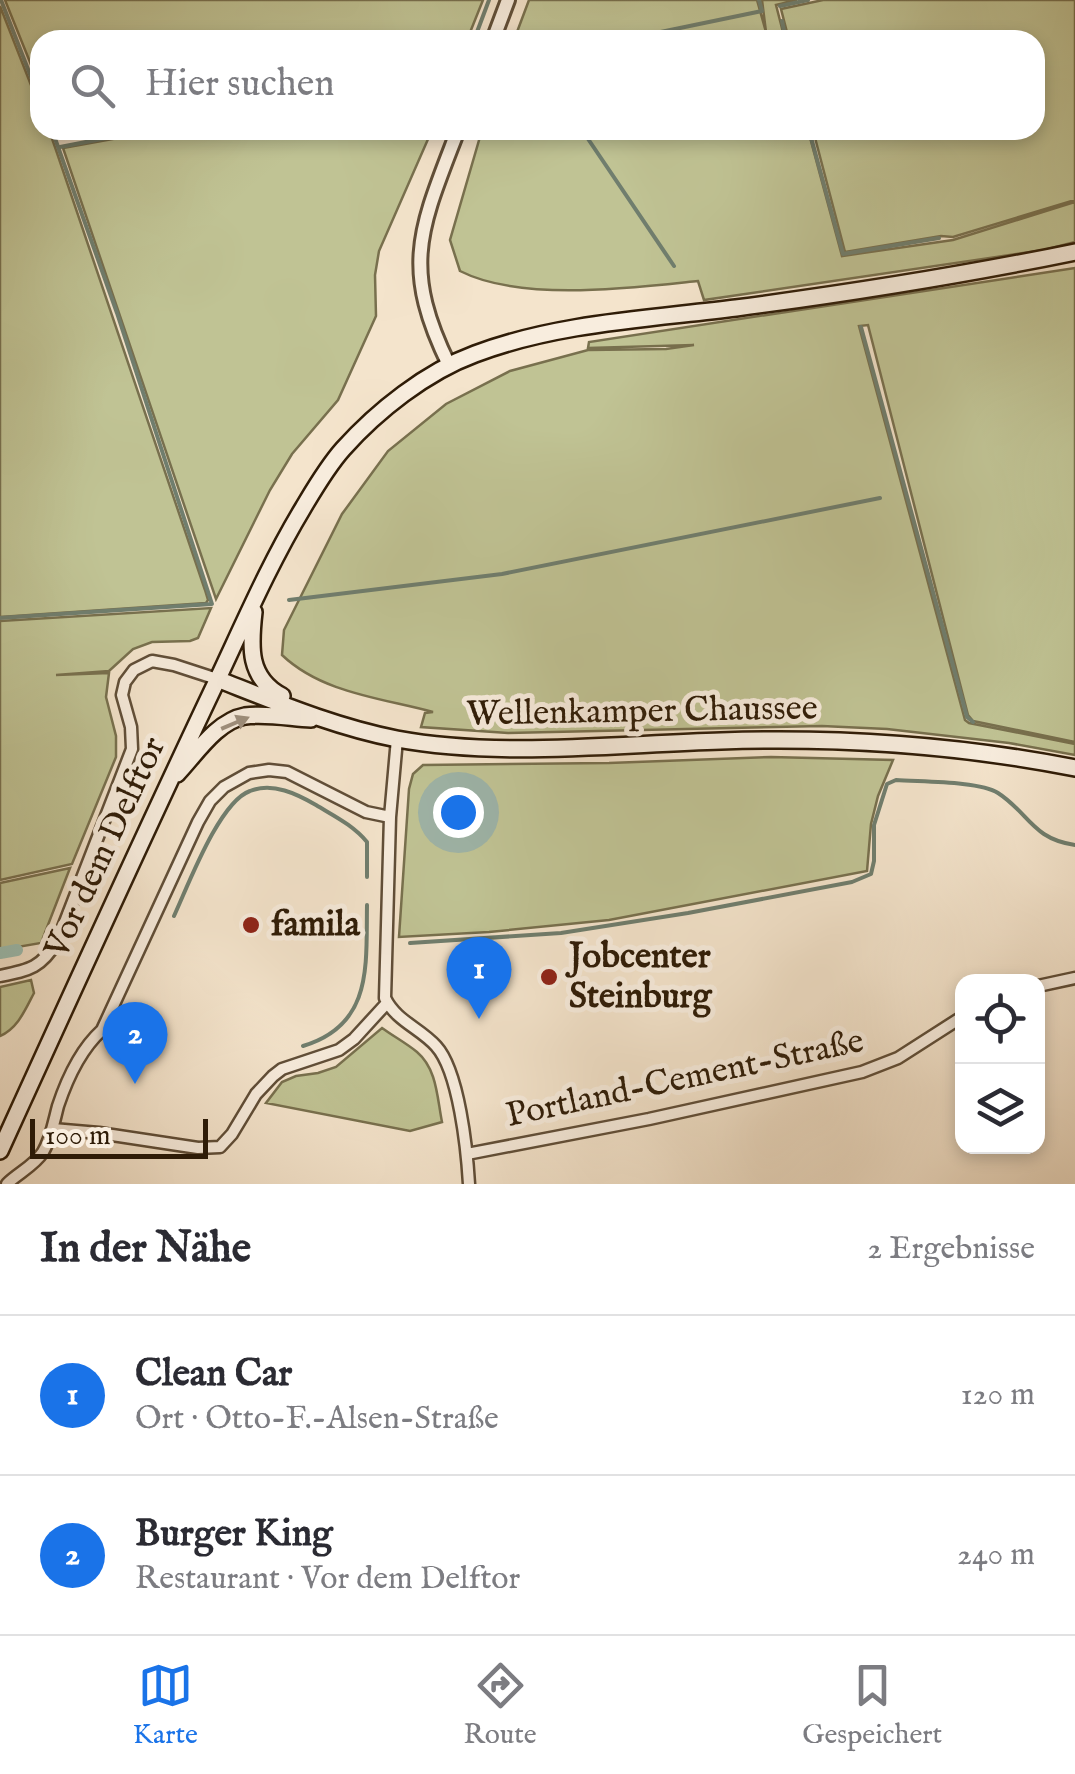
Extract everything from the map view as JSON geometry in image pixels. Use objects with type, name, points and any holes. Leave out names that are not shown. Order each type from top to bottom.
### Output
[{"type":"main road","name":"Vor dem Delftor","points":[[0,1151],[256,595],[293,524],[342,450],[378,416],[450,364],[512,341],[559,330],[742,307],[1075,252]]},
{"type":"main road","points":[[256,595],[251,642],[257,674],[271,690],[325,720]]},
{"type":"main road","name":"Wellenkamper Chaussee","points":[[217,679],[325,720],[397,739],[442,744],[521,747],[858,741],[930,745],[1075,768]]},
{"type":"main road","points":[[168,783],[233,720],[248,716],[325,720]]},
{"type":"street","points":[[497,30],[508,0]]},
{"type":"street","points":[[450,364],[426,312],[420,252],[429,202],[454,140]]},
{"type":"street","points":[[0,976],[28,970],[46,959],[58,940],[132,749],[131,727],[122,695],[125,682],[134,670],[152,662],[217,679]]},
{"type":"street","points":[[397,739],[390,817],[385,992],[387,1003],[397,1016],[440,1050],[458,1105],[469,1184]]},
{"type":"street","points":[[7,1184],[42,1153],[59,1102],[86,1045],[102,1030],[198,822],[224,787],[249,773],[287,772],[366,812],[390,817]]},
{"type":"street","points":[[1045,984],[1075,978]]},
{"type":"street","points":[[52,1129],[198,1148],[220,1147],[273,1076],[282,1069],[339,1050],[387,1003]]},
{"type":"street","name":"Portland-Cement-Straße","points":[[467,1154],[862,1072],[898,1058],[955,1022]]},
{"type":"green space","points":[[5,0],[483,0],[471,30],[30,30],[30,62]]},
{"type":"green space","points":[[529,0],[757,0],[765,30],[518,30]]},
{"type":"green space","points":[[762,0],[797,0],[776,5],[782,30],[766,30]]},
{"type":"green space","points":[[823,0],[1075,0],[1075,200],[953,237],[845,252],[816,140],[1045,140],[1045,30],[786,30],[781,9]]},
{"type":"green space","points":[[0,6],[30,82],[30,140],[52,140],[208,600],[0,617]]},
{"type":"green space","points":[[107,140],[428,140],[379,251],[376,316],[338,400],[292,454],[216,599],[63,148]]},
{"type":"green space","points":[[479,140],[811,140],[842,256],[953,240],[1075,202],[1075,242],[1044,250],[704,300],[698,281],[544,290],[485,281],[460,271],[450,240]]},
{"type":"green space","points":[[1075,268],[1075,742],[973,721],[968,715],[868,325],[859,326],[965,720],[1075,744],[1075,755],[887,729],[822,726],[508,733],[421,727],[425,713],[433,712],[334,686],[282,655],[284,630],[342,514],[388,451],[446,404],[510,371],[588,350],[694,345],[588,348],[589,342]]},
{"type":"green space","points":[[211,608],[198,638],[152,642],[133,649],[109,671],[56,675],[109,673],[106,697],[116,736],[116,757],[72,864],[0,880],[0,621]]},
{"type":"green space","points":[[771,757],[893,760],[871,824],[867,871],[609,920],[399,937],[409,789],[413,774],[423,765]]},
{"type":"green space","points":[[70,868],[41,943],[0,950],[0,883]]},
{"type":"green space","points":[[31,980],[34,993],[24,1012],[0,1036],[0,987]]},
{"type":"green space","points":[[382,1028],[424,1059],[435,1084],[442,1122],[410,1131],[266,1103],[282,1082],[336,1067]]},
{"type":"waterway","points":[[1,0],[30,74]]},
{"type":"waterway","points":[[478,30],[489,0]]},
{"type":"waterway","points":[[670,30],[762,11],[759,0]]},
{"type":"waterway","points":[[780,6],[808,0]]},
{"type":"waterway","points":[[782,21],[784,30]]},
{"type":"waterway","points":[[0,618],[212,604],[56,140]]},
{"type":"waterway","points":[[60,147],[96,140]]},
{"type":"waterway","points":[[589,140],[674,266]]},
{"type":"waterway","points":[[812,140],[843,254],[939,238]]},
{"type":"waterway","points":[[861,327],[967,717],[973,722]]},
{"type":"waterway","points":[[289,600],[502,574],[880,498]]},
{"type":"waterway","points":[[410,943],[561,933],[852,882],[871,874],[874,825],[887,784],[896,780],[989,789],[1049,837],[1075,845]]},
{"type":"waterway","points":[[174,916],[216,827],[238,798],[259,789],[293,793],[356,831],[367,842],[367,877]]},
{"type":"waterway","points":[[303,1046],[326,1036],[354,1008],[365,971],[367,905]]},
{"type":"waterway","points":[[0,953],[17,950]]},
{"type":"place","name":"famila","points":[[251,925]]},
{"type":"place","name":"Jobcenter Steinburg","points":[[549,977]]},
{"type":"place","name":"Clean Car","points":[[479,1019]]},
{"type":"place","name":"Burger King","points":[[135,1084]]}]
